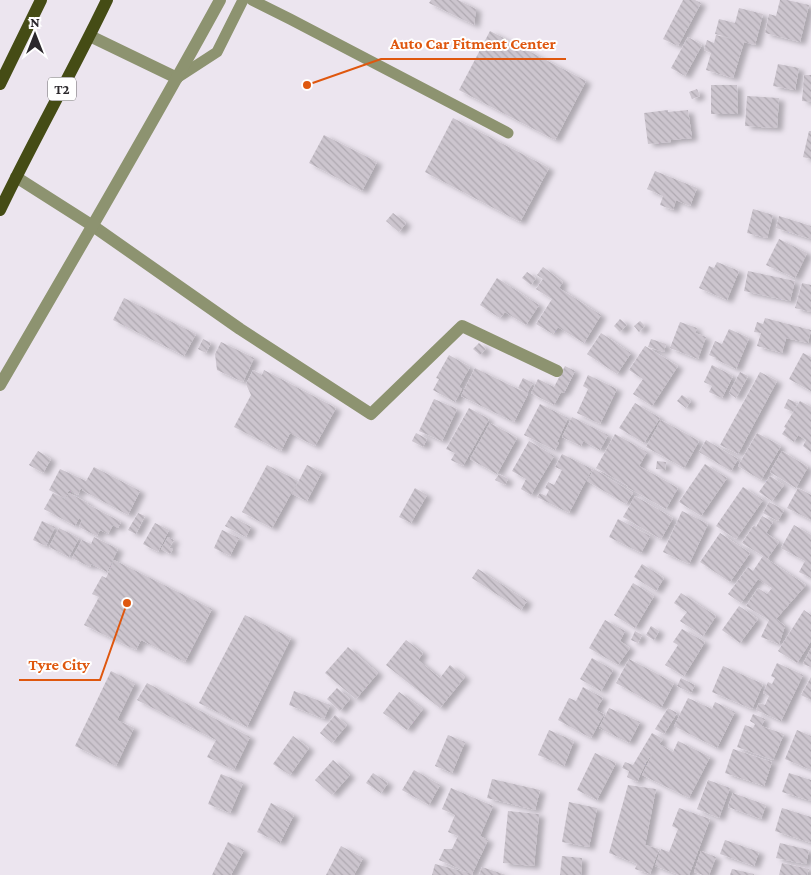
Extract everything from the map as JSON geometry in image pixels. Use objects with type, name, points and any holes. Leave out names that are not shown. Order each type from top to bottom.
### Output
[{"type":"main road","points":[[0,84],[41,0]]},
{"type":"main road","name":"T2","points":[[0,210],[108,0]]},
{"type":"street","points":[[0,385],[93,226],[220,0]]},
{"type":"street","points":[[90,36],[177,78]]},
{"type":"street","points":[[16,177],[93,226],[240,329],[371,414],[462,326],[557,371]]},
{"type":"lane","points":[[177,78],[217,52],[243,0]]},
{"type":"lane","points":[[252,0],[508,133]]},
{"type":"building","points":[[431,0],[458,0],[476,9],[474,25],[429,3]]},
{"type":"building","points":[[683,0],[695,0],[701,3],[678,46],[663,39]]},
{"type":"building","points":[[780,0],[809,5],[800,42],[765,33],[769,14],[776,16]]},
{"type":"building","points":[[739,8],[763,14],[755,45],[744,42],[733,78],[706,70],[711,53],[704,50],[707,40],[714,43],[716,35],[731,39],[715,34],[719,19],[735,23]]},
{"type":"building","points":[[490,31],[586,81],[555,140],[459,90]]},
{"type":"building","points":[[688,37],[702,45],[685,76],[671,68]]},
{"type":"building","points":[[778,64],[799,68],[795,90],[773,86]]},
{"type":"building","points":[[804,75],[811,75],[811,102],[802,101]]},
{"type":"building","points":[[711,85],[737,85],[738,114],[711,114]]},
{"type":"building","points":[[697,89],[700,96],[692,99],[689,92]]},
{"type":"building","points":[[747,96],[779,98],[777,128],[745,126]]},
{"type":"building","points":[[668,110],[668,112],[688,110],[692,138],[648,144],[644,113]]},
{"type":"building","points":[[453,118],[549,168],[520,222],[425,172]]},
{"type":"building","points":[[809,131],[811,131],[811,159],[803,157]]},
{"type":"building","points":[[324,135],[377,162],[362,191],[309,163]]},
{"type":"building","points":[[655,171],[697,188],[690,206],[676,200],[673,210],[660,205],[663,196],[647,189]]},
{"type":"building","points":[[753,209],[773,215],[767,238],[747,233]]},
{"type":"building","points":[[393,213],[406,223],[399,232],[386,221]]},
{"type":"building","points":[[779,216],[811,226],[811,239],[776,228]]},
{"type":"building","points":[[779,239],[807,253],[795,278],[766,265]]},
{"type":"building","points":[[717,262],[739,271],[727,300],[699,288],[709,266],[714,268]]},
{"type":"building","points":[[543,267],[563,282],[559,288],[601,315],[584,343],[558,327],[553,334],[536,324],[552,299],[536,289],[543,279],[537,275]]},
{"type":"building","points":[[748,271],[795,281],[790,301],[744,291]]},
{"type":"building","points":[[527,272],[536,278],[531,285],[522,278]]},
{"type":"building","points":[[497,278],[539,305],[526,325],[505,312],[500,318],[480,305]]},
{"type":"building","points":[[802,283],[811,285],[811,312],[795,308]]},
{"type":"building","points":[[124,298],[196,334],[184,356],[113,320]]},
{"type":"building","points":[[765,318],[811,330],[808,343],[786,338],[782,353],[757,346],[761,333],[754,332],[757,322],[763,324]]},
{"type":"building","points":[[620,319],[627,325],[620,332],[614,326]]},
{"type":"building","points":[[640,321],[645,326],[639,332],[634,326]]},
{"type":"building","points":[[680,322],[697,328],[695,333],[706,337],[698,359],[670,348]]},
{"type":"building","points":[[729,329],[749,338],[736,369],[709,355],[715,341],[722,344]]},
{"type":"building","points":[[601,333],[631,353],[617,374],[587,354]]},
{"type":"building","points":[[203,339],[211,343],[206,353],[198,349]]},
{"type":"building","points":[[651,339],[666,344],[664,352],[648,347]]},
{"type":"building","points":[[221,342],[254,358],[243,382],[217,370],[215,354]]},
{"type":"building","points":[[479,343],[486,349],[480,355],[473,349]]},
{"type":"building","points":[[645,346],[678,366],[652,406],[633,394],[643,379],[629,370]]},
{"type":"building","points":[[803,353],[811,357],[811,391],[789,379]]},
{"type":"building","points":[[449,355],[470,367],[459,387],[462,389],[455,402],[433,390],[439,379],[436,378]]},
{"type":"building","points":[[712,365],[733,376],[722,398],[709,392],[712,386],[704,382]]},
{"type":"building","points":[[565,366],[575,371],[564,393],[561,392],[554,405],[531,393],[538,379],[554,387]]},
{"type":"building","points":[[475,368],[528,394],[514,422],[461,396]]},
{"type":"building","points":[[253,370],[262,375],[264,370],[336,408],[315,446],[290,433],[281,451],[234,427],[251,395],[246,384]]},
{"type":"building","points":[[740,372],[748,376],[736,398],[729,393]]},
{"type":"building","points":[[760,372],[777,381],[738,454],[720,445]]},
{"type":"building","points":[[588,375],[617,389],[600,424],[577,413],[588,389],[583,386]]},
{"type":"building","points":[[523,378],[533,383],[527,393],[518,388]]},
{"type":"building","points":[[682,395],[691,401],[686,408],[677,401]]},
{"type":"building","points":[[434,399],[457,409],[442,441],[419,431]]},
{"type":"building","points":[[788,399],[797,403],[793,412],[784,408]]},
{"type":"building","points":[[800,401],[811,407],[811,452],[803,446],[806,440],[798,435],[794,442],[782,434],[786,428],[784,427]]},
{"type":"building","points":[[635,403],[660,418],[644,443],[619,428]]},
{"type":"building","points":[[540,404],[568,418],[555,450],[524,435]]},
{"type":"building","points":[[469,408],[489,419],[463,466],[451,460],[455,453],[446,449]]},
{"type":"building","points":[[572,417],[608,435],[600,450],[583,441],[581,446],[562,437]]},
{"type":"building","points":[[661,420],[699,441],[684,468],[646,447]]},
{"type":"building","points":[[490,423],[517,438],[497,474],[470,459]]},
{"type":"building","points":[[416,433],[427,439],[423,447],[412,441]]},
{"type":"building","points":[[757,433],[781,446],[761,480],[738,466]]},
{"type":"building","points":[[615,434],[647,452],[639,466],[678,488],[666,509],[596,468]]},
{"type":"building","points":[[706,440],[738,459],[731,471],[699,452]]},
{"type":"building","points":[[529,441],[554,456],[531,495],[521,489],[526,479],[512,471]]},
{"type":"building","points":[[38,451],[51,459],[43,473],[29,465]]},
{"type":"building","points":[[782,451],[808,467],[796,488],[770,472]]},
{"type":"building","points":[[562,454],[592,469],[569,513],[537,497],[540,493],[546,496],[549,490],[545,488],[548,482],[554,485],[562,470],[555,467]]},
{"type":"building","points":[[657,461],[666,462],[665,470],[656,469]]},
{"type":"building","points":[[705,464],[727,478],[701,516],[679,502]]},
{"type":"building","points":[[267,465],[298,481],[272,528],[242,512]]},
{"type":"building","points":[[307,465],[322,472],[307,501],[292,494]]},
{"type":"building","points":[[94,467],[140,491],[128,515],[81,488],[78,495],[69,490],[65,498],[49,490],[60,469],[86,481]]},
{"type":"building","points":[[594,469],[633,493],[626,504],[587,481]]},
{"type":"building","points":[[499,474],[508,479],[505,485],[495,480]]},
{"type":"building","points":[[770,476],[784,485],[772,501],[759,492]]},
{"type":"building","points":[[743,487],[763,500],[736,539],[716,526]]},
{"type":"building","points":[[415,488],[427,495],[411,523],[399,517]]},
{"type":"building","points":[[798,488],[811,495],[811,520],[787,508]]},
{"type":"building","points":[[53,493],[65,499],[64,502],[69,493],[121,522],[118,528],[113,525],[108,534],[100,530],[97,536],[79,527],[82,520],[79,518],[75,526],[44,509]]},
{"type":"building","points":[[635,496],[673,518],[661,539],[623,517]]},
{"type":"building","points":[[769,502],[784,510],[778,521],[763,513]]},
{"type":"building","points":[[682,511],[708,524],[689,564],[663,552]]},
{"type":"building","points":[[138,513],[145,516],[136,534],[128,530]]},
{"type":"building","points":[[231,516],[251,527],[246,537],[225,526]]},
{"type":"building","points":[[762,516],[773,522],[766,533],[779,542],[767,559],[806,585],[776,619],[785,626],[779,644],[761,637],[769,620],[746,606],[758,588],[767,594],[772,588],[758,579],[741,603],[728,594],[748,567],[753,571],[763,556],[742,543],[754,525],[756,527]]},
{"type":"building","points":[[618,519],[650,536],[641,553],[609,537]]},
{"type":"building","points":[[42,521],[55,527],[46,546],[33,540]]},
{"type":"building","points":[[155,523],[169,530],[158,552],[143,544]]},
{"type":"building","points":[[794,525],[811,535],[811,578],[799,572],[805,561],[781,548]]},
{"type":"building","points":[[59,528],[79,538],[69,557],[49,547]]},
{"type":"building","points":[[222,530],[239,538],[230,556],[214,548]]},
{"type":"building","points":[[720,533],[750,553],[730,582],[700,562]]},
{"type":"building","points":[[94,537],[118,549],[107,572],[91,564],[90,567],[72,558],[82,540],[91,544]]},
{"type":"building","points":[[168,537],[174,540],[169,548],[173,549],[170,554],[161,549]]},
{"type":"building","points":[[114,560],[212,609],[185,662],[141,640],[136,650],[84,625],[99,597],[92,594],[102,576],[106,578]]},
{"type":"building","points":[[642,564],[664,578],[656,591],[634,577]]},
{"type":"building","points":[[478,569],[527,601],[521,610],[472,578]]},
{"type":"building","points":[[633,583],[654,596],[635,628],[614,615]]},
{"type":"building","points":[[681,593],[716,616],[703,636],[680,621],[687,612],[674,603]]},
{"type":"building","points":[[739,606],[758,619],[740,643],[722,630]]},
{"type":"building","points":[[804,610],[811,615],[811,641],[797,663],[778,651]]},
{"type":"building","points":[[245,615],[291,638],[247,727],[199,703]]},
{"type":"building","points":[[605,620],[625,631],[620,641],[630,648],[618,665],[589,648]]},
{"type":"building","points":[[651,626],[659,631],[654,640],[646,635]]},
{"type":"building","points":[[682,629],[705,642],[684,676],[665,665],[678,645],[673,642]]},
{"type":"building","points":[[635,631],[642,635],[638,643],[631,640]]},
{"type":"building","points":[[406,640],[423,653],[418,660],[440,678],[450,665],[465,677],[440,708],[386,665]]},
{"type":"building","points":[[348,647],[378,673],[356,699],[325,673]]},
{"type":"building","points":[[811,648],[811,667],[803,664]]},
{"type":"building","points":[[592,658],[613,670],[601,691],[580,679]]},
{"type":"building","points":[[629,659],[674,683],[661,708],[616,683]]},
{"type":"building","points":[[777,663],[803,675],[781,721],[756,710],[759,703],[765,705],[769,696],[763,693],[768,682],[772,684],[775,678],[771,676]]},
{"type":"building","points":[[723,666],[763,684],[752,709],[712,692]]},
{"type":"building","points":[[111,671],[135,683],[117,720],[134,728],[116,766],[75,746]]},
{"type":"building","points":[[811,677],[811,700],[801,695]]},
{"type":"building","points":[[681,678],[695,685],[691,693],[677,686]]},
{"type":"building","points":[[147,683],[250,737],[234,770],[207,757],[216,740],[137,700]]},
{"type":"building","points":[[583,687],[603,698],[596,710],[604,714],[591,738],[558,720],[569,698],[576,701]]},
{"type":"building","points":[[337,688],[350,699],[340,711],[327,699]]},
{"type":"building","points":[[294,691],[330,705],[324,719],[289,705]]},
{"type":"building","points":[[399,692],[423,709],[407,730],[383,713]]},
{"type":"building","points":[[688,698],[712,709],[715,702],[735,712],[717,748],[674,726]]},
{"type":"building","points":[[609,708],[640,722],[629,743],[599,728]]},
{"type":"building","points":[[668,708],[677,713],[664,734],[655,729]]},
{"type":"building","points":[[753,714],[765,719],[761,726],[784,734],[773,760],[737,747],[745,725],[753,728],[755,724],[750,721]]},
{"type":"building","points":[[335,715],[347,725],[332,743],[320,733]]},
{"type":"building","points":[[549,730],[574,741],[564,766],[538,755]]},
{"type":"building","points":[[797,730],[811,736],[811,770],[785,759]]},
{"type":"building","points":[[652,733],[663,739],[659,744],[673,752],[678,741],[710,757],[689,798],[642,775],[654,751],[646,762],[637,782],[627,777],[629,771],[622,768],[625,762],[633,765]]},
{"type":"building","points":[[448,735],[465,742],[452,773],[435,766]]},
{"type":"building","points":[[293,736],[309,748],[290,775],[273,764]]},
{"type":"building","points":[[733,749],[772,762],[764,786],[725,773]]},
{"type":"building","points":[[595,753],[616,763],[597,800],[577,790]]},
{"type":"building","points":[[333,760],[350,775],[332,795],[315,780]]},
{"type":"building","points":[[414,770],[440,785],[429,805],[402,790]]},
{"type":"building","points":[[373,773],[388,783],[381,793],[366,783]]},
{"type":"building","points":[[789,773],[811,780],[811,801],[782,792]]},
{"type":"building","points":[[221,774],[243,783],[230,813],[208,804]]},
{"type":"building","points":[[492,779],[540,790],[535,810],[487,798]]},
{"type":"building","points":[[708,780],[730,788],[719,818],[697,809]]},
{"type":"building","points":[[628,785],[656,789],[645,845],[659,849],[650,874],[635,869],[637,864],[609,853]]},
{"type":"building","points":[[451,788],[493,806],[480,836],[488,840],[472,874],[439,860],[444,849],[452,849],[458,836],[448,832],[455,815],[442,809]]},
{"type":"building","points":[[733,793],[766,805],[761,819],[728,807]]},
{"type":"building","points":[[569,802],[597,808],[589,847],[562,842]]},
{"type":"building","points":[[271,803],[294,815],[280,843],[257,832]]},
{"type":"building","points":[[679,808],[710,819],[689,875],[679,875],[655,866],[661,849],[669,852],[678,829],[672,826]]},
{"type":"building","points":[[782,808],[811,817],[811,843],[775,831]]},
{"type":"building","points":[[508,811],[539,814],[534,866],[503,863]]},
{"type":"building","points":[[725,840],[759,852],[754,866],[720,854]]},
{"type":"building","points":[[228,842],[244,850],[231,875],[212,875]]},
{"type":"building","points":[[780,843],[809,850],[806,864],[776,858]]},
{"type":"building","points":[[341,846],[363,858],[354,875],[326,875]]},
{"type":"building","points":[[701,851],[716,857],[709,875],[694,872]]},
{"type":"building","points":[[562,856],[582,858],[581,875],[560,875]]},
{"type":"building","points":[[782,863],[809,869],[807,875],[779,875]]},
{"type":"building","points":[[435,864],[473,874],[432,875]]},
{"type":"building","points":[[482,867],[506,875],[479,875]]},
{"type":"building","points":[[732,869],[754,874],[754,875],[730,875]]},
{"type":"place","name":"Auto Car Fitment Center","points":[[307,85]]},
{"type":"place","name":"Tyre City","points":[[127,603]]}]
